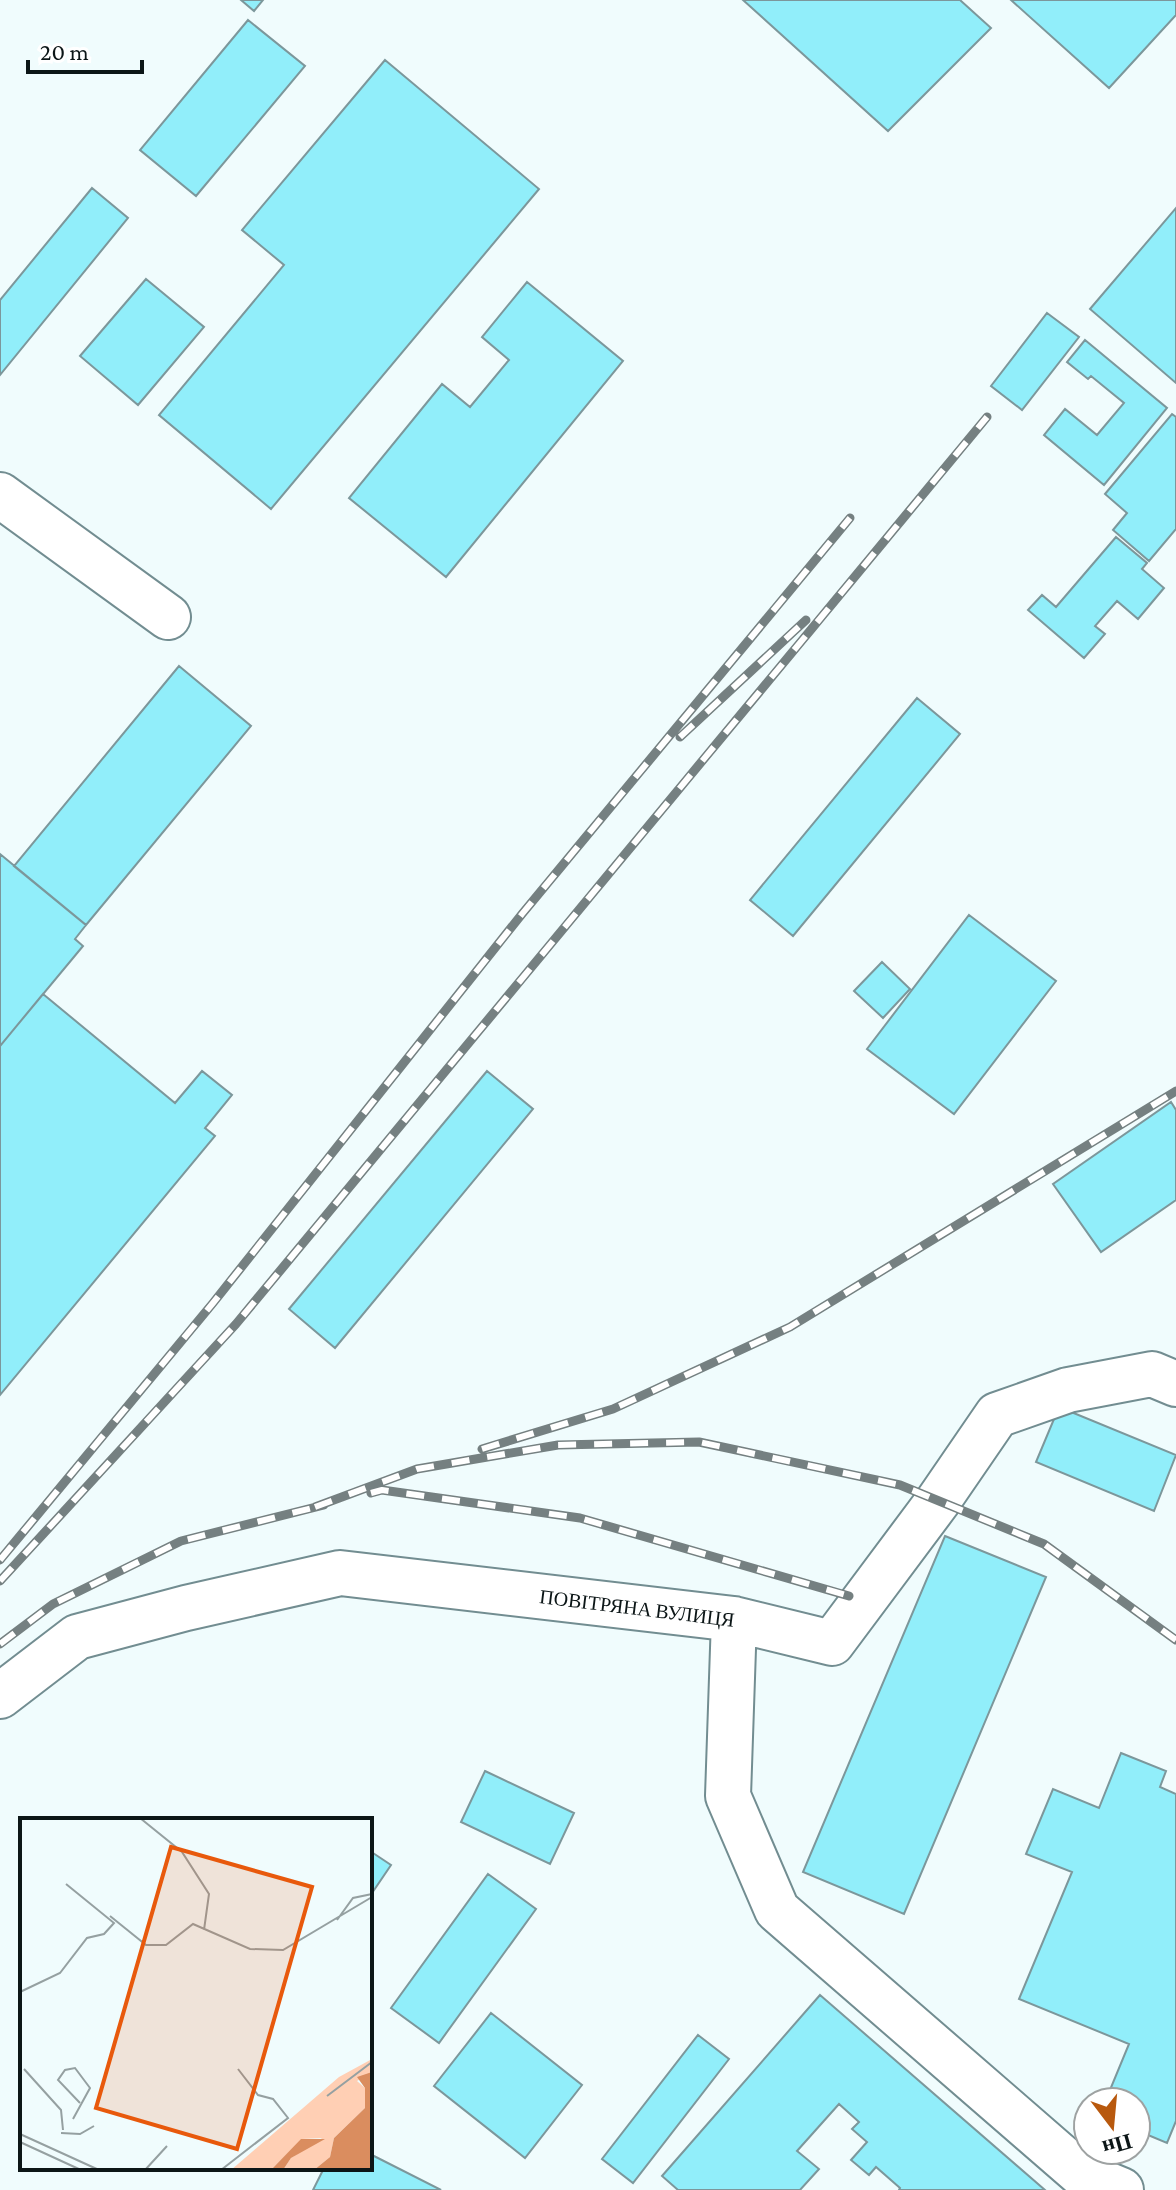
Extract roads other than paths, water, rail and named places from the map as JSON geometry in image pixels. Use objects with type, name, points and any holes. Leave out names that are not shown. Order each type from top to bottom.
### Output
[{"type":"lane","points":[[0,495],[168,617]]},
{"type":"lane","name":"ПОВІТРЯНА ВУЛИЦЯ","points":[[0,1696],[77,1637],[186,1608],[340,1573],[734,1619],[832,1643],[938,1501],[997,1415],[1068,1390],[1152,1374],[1176,1384]]},
{"type":"lane","points":[[734,1619],[728,1796],[777,1910],[1080,2173],[1121,2190]]},
{"type":"railway","points":[[0,1581],[236,1324],[987,417]]},
{"type":"railway","points":[[0,1560],[213,1303],[522,914],[850,518]]},
{"type":"railway","points":[[680,737],[806,620]]},
{"type":"railway","points":[[482,1449],[613,1409],[790,1327],[1176,1091]]},
{"type":"railway","points":[[315,1507],[417,1469],[558,1445],[699,1442],[900,1485],[1044,1544],[1176,1640]]},
{"type":"railway","points":[[371,1493],[382,1490],[580,1518],[849,1596]]},
{"type":"railway","points":[[0,1644],[53,1604],[181,1541],[324,1505]]}]
